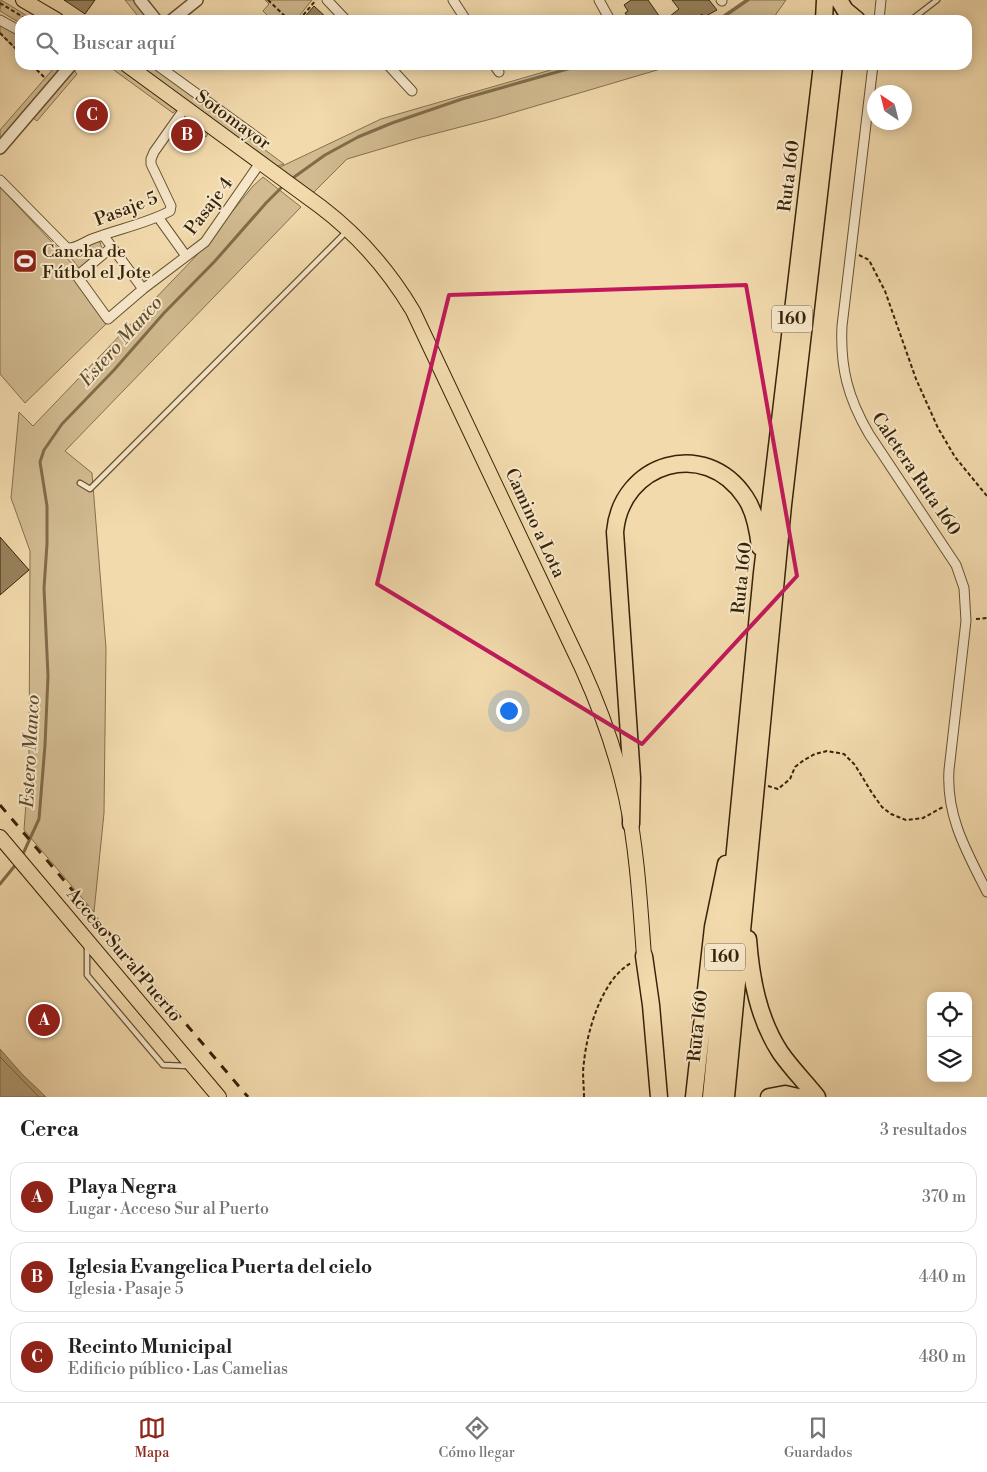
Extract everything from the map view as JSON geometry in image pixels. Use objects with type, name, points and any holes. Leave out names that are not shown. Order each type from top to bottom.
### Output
[{"type":"highway","points":[[824,15],[825,0]]},
{"type":"highway","points":[[837,15],[838,0]]},
{"type":"highway","points":[[838,0],[852,15]]},
{"type":"highway","name":"Ruta 160","points":[[711,1097],[740,816],[762,573],[821,70]]},
{"type":"highway","name":"Ruta 160","points":[[726,1097],[783,505],[833,70]]},
{"type":"highway","points":[[631,824],[632,778],[615,532],[618,514],[625,498],[642,479],[670,465],[680,463],[697,464],[720,473],[740,490],[750,506],[757,530],[762,573]]},
{"type":"highway","points":[[694,1097],[713,927],[724,871],[740,816]]},
{"type":"highway","points":[[745,897],[751,970],[762,1016],[780,1052],[817,1097]]},
{"type":"highway","points":[[644,956],[644,1010],[651,1097]]},
{"type":"highway","points":[[644,956],[652,1005],[660,1097]]},
{"type":"highway","points":[[769,1097],[784,1094],[798,1097]]},
{"type":"main road","points":[[23,0],[48,15]]},
{"type":"main road","name":"Sotomayor","points":[[136,70],[265,166]]},
{"type":"main road","name":"Camino a Lota","points":[[265,166],[349,230],[373,254],[393,279],[413,310],[430,343],[594,693],[615,754],[631,824],[638,878],[644,956]]},
{"type":"main road","name":"Acceso Sur al Puerto","points":[[0,837],[219,1097]]},
{"type":"street","points":[[140,0],[152,15]]},
{"type":"street","points":[[178,15],[197,0]]},
{"type":"street","points":[[327,0],[341,15]]},
{"type":"street","points":[[453,0],[463,15]]},
{"type":"street","points":[[599,0],[607,15]]},
{"type":"street","points":[[880,15],[882,0]]},
{"type":"street","points":[[0,20],[15,28]]},
{"type":"street","points":[[0,148],[64,70]]},
{"type":"street","name":"Sotomayor","points":[[164,70],[262,141]]},
{"type":"street","points":[[393,70],[412,91]]},
{"type":"street","name":"Caletera Ruta 160","points":[[870,85],[872,70]]},
{"type":"street","name":"Pasaje 5","points":[[0,180],[67,248],[74,248],[103,235],[158,216],[170,211],[171,206],[151,164],[151,159],[186,108]]},
{"type":"street","name":"Caletera Ruta 160","points":[[867,114],[842,326],[841,352],[844,375],[858,416],[868,434],[956,565],[964,588],[966,621],[949,770],[949,800],[958,833],[987,892]]},
{"type":"street","name":"Pasaje 4","points":[[112,246],[77,276],[108,319],[143,289],[204,242],[265,166]]},
{"type":"street","points":[[158,216],[186,256]]},
{"type":"street","points":[[103,235],[143,289]]},
{"type":"lane","points":[[918,15],[937,0]]},
{"type":"lane","points":[[871,85],[876,70]]},
{"type":"lane","points":[[80,482],[90,489],[349,230]]},
{"type":"lane","points":[[87,939],[87,975],[163,1065],[194,1066]]},
{"type":"path","points":[[268,0],[284,15]]},
{"type":"path","points":[[303,15],[316,0]]},
{"type":"path","points":[[0,3],[20,15]]},
{"type":"path","points":[[0,33],[15,48]]},
{"type":"path","points":[[37,70],[44,77]]},
{"type":"path","points":[[850,254],[860,255],[869,260],[885,291],[916,379],[938,428],[955,457],[987,496]]},
{"type":"path","points":[[966,621],[987,618]]},
{"type":"path","points":[[756,782],[778,789],[790,779],[796,767],[804,760],[815,754],[827,751],[844,754],[855,765],[864,782],[882,807],[891,814],[906,820],[923,818],[941,810],[949,800]]},
{"type":"path","points":[[584,1097],[584,1062],[590,1027],[604,992],[625,966],[644,956]]},
{"type":"highlighted area","points":[[746,285],[797,576],[642,744],[377,584],[449,295]]},
{"type":"shaded area","points":[[1,0],[26,15],[15,15],[15,20],[0,11]]},
{"type":"shaded area","points":[[125,0],[133,0],[145,15],[137,15]]},
{"type":"shaded area","points":[[265,0],[312,0],[300,15],[267,15],[263,11],[269,4]]},
{"type":"shaded area","points":[[745,0],[786,0],[775,15],[723,15]]},
{"type":"shaded area","points":[[0,22],[15,30],[15,48],[0,34]]},
{"type":"shaded area","points":[[52,70],[59,72],[0,142],[0,130]]},
{"type":"shaded area","points":[[74,70],[77,74],[37,121],[32,117]]},
{"type":"shaded area","points":[[114,70],[122,70],[177,109],[173,113]]},
{"type":"shaded area","points":[[144,70],[157,70],[284,164],[275,167]]},
{"type":"shaded area","points":[[551,70],[657,70],[347,159],[313,193],[276,169],[381,119]]},
{"type":"shaded area","points":[[187,117],[209,132],[206,137],[184,121]]},
{"type":"shaded area","points":[[263,177],[301,207],[65,451],[92,473],[106,648],[104,813],[94,912],[24,830],[29,762],[30,551],[11,498],[19,412],[33,426],[197,255],[253,186]]},
{"type":"shaded area","name":"Cancha de Fútbol el Jote","points":[[0,187],[79,271],[74,276],[106,324],[25,403],[0,374]]},
{"type":"shaded area","points":[[95,241],[100,242],[102,249],[79,268],[71,258]]},
{"type":"water","points":[[0,1049],[22,1074],[46,1097],[0,1097]]},
{"type":"building","points":[[64,0],[95,0],[85,14]]},
{"type":"building","points":[[631,0],[648,0],[658,15],[626,15],[625,13],[628,11],[624,5]]},
{"type":"building","points":[[672,0],[709,0],[717,10],[708,15],[671,15],[679,9]]},
{"type":"building","points":[[314,6],[324,15],[306,15]]},
{"type":"building","points":[[0,537],[29,570],[0,595]]},
{"type":"waterway","name":"Estero Manco","points":[[726,15],[748,0]]},
{"type":"waterway","name":"Estero Manco","points":[[290,180],[325,155],[358,137],[392,123],[462,99],[564,70]]},
{"type":"waterway","name":"Estero Manco","points":[[22,856],[39,819],[45,745],[48,676],[44,588],[47,506],[40,462],[44,450],[62,424],[285,184]]},
{"type":"waterway","name":"Estero Manco","points":[[0,884],[17,863]]},
{"type":"railway","points":[[0,805],[248,1097]]},
{"type":"place","name":"Recinto Municipal","points":[[92,115]]},
{"type":"place","name":"Iglesia Evangelica Puerta del cielo","points":[[187,135]]},
{"type":"place","name":"Cancha de Fútbol el Jote","points":[[25,261]]},
{"type":"place","name":"Playa Negra","points":[[44,1020]]}]
